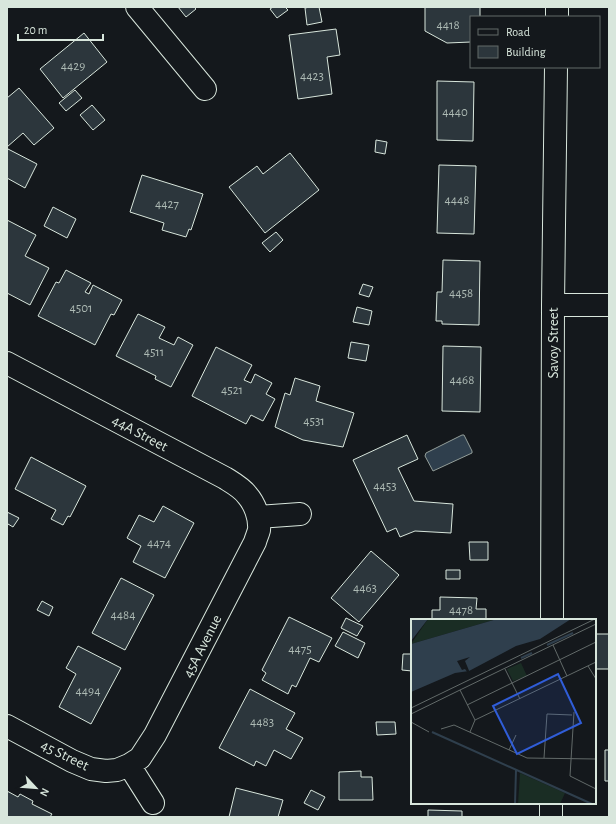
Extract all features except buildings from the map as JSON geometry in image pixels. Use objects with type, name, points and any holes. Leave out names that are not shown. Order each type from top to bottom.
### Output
[{"type":"street","points":[[137,7],[205,89]]},
{"type":"street","name":"Savoy Street","points":[[552,619],[553,305],[556,68]]},
{"type":"street","points":[[553,305],[609,305]]},
{"type":"street","name":"44A Street","points":[[7,363],[225,478],[238,486],[248,495],[254,505],[258,517]]},
{"type":"street","points":[[258,517],[300,514]]},
{"type":"street","name":"45A Avenue","points":[[129,765],[140,758],[155,736],[255,542],[259,530],[258,517]]},
{"type":"street","name":"45 Street","points":[[7,726],[91,769],[106,771],[118,770],[129,765]]},
{"type":"street","points":[[129,765],[153,803]]},
{"type":"street","points":[[551,804],[551,817]]},
{"type":"water","points":[[464,435],[472,453],[433,471],[425,456],[426,453]]}]
